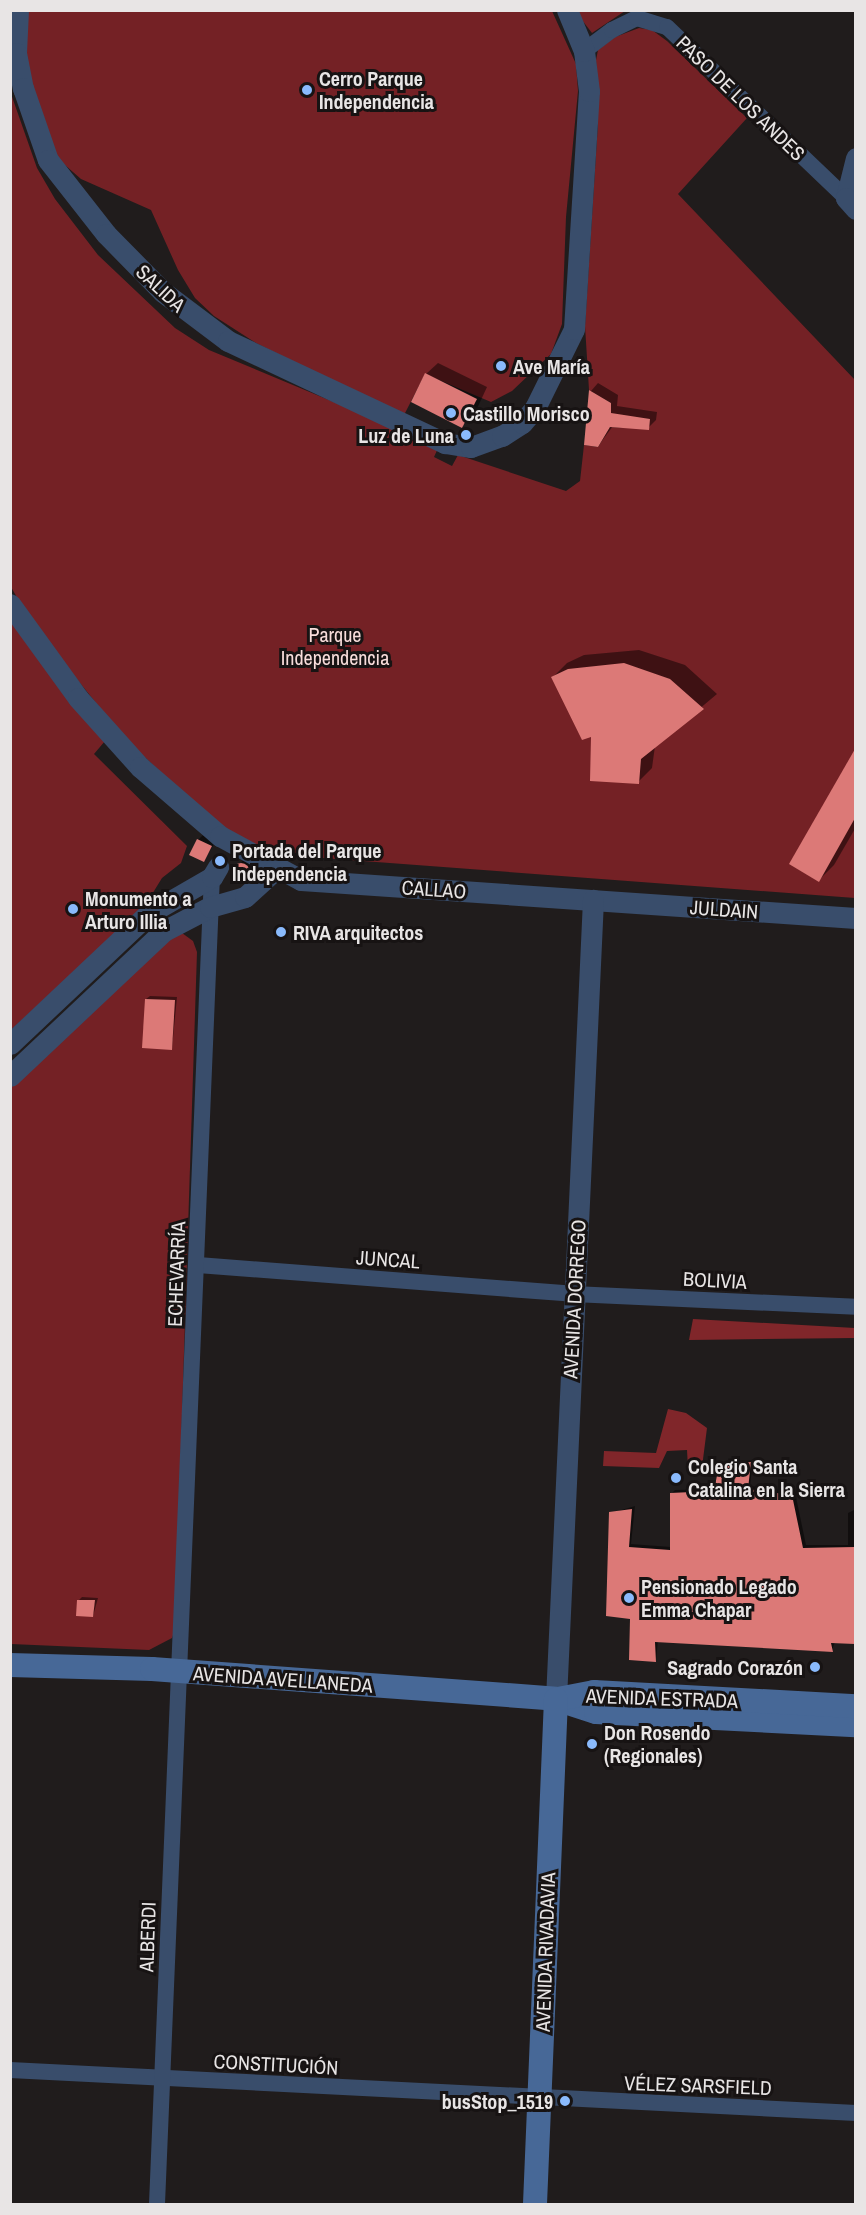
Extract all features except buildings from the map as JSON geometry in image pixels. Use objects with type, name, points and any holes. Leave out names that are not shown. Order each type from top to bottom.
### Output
[{"type":"main road","name":"AVENIDA AVELLANEDA","points":[[10,1665],[180,1672],[556,1699]]},
{"type":"main road","name":"AVENIDA ESTRADA","points":[[556,1699],[594,1692],[855,1706]]},
{"type":"main road","name":"AVENIDA ESTRADA","points":[[556,1699],[596,1712],[855,1725]]},
{"type":"main road","name":"AVENIDA RIVADAVIA","points":[[535,2205],[556,1699]]},
{"type":"street","name":"SALIDA","points":[[18,10],[16,53],[22,88],[48,160],[106,234],[163,292],[228,341],[446,443],[482,445],[522,423],[535,408],[574,329],[590,91],[584,51]]},
{"type":"street","points":[[567,10],[584,51]]},
{"type":"street","name":"PASO DE LOS ANDES","points":[[584,51],[637,14],[667,27],[852,201]]},
{"type":"street","points":[[852,201],[855,158]]},
{"type":"street","name":"CALLAO","points":[[10,604],[78,698],[221,861],[278,867],[301,880],[593,900]]},
{"type":"street","points":[[10,1044],[148,914],[221,861]]},
{"type":"street","name":"ECHEVARRÍA","points":[[180,1672],[198,1265],[210,907],[221,861]]},
{"type":"street","points":[[10,1076],[164,931],[210,907],[245,897],[278,867]]},
{"type":"street","name":"JULDAIN","points":[[593,900],[855,918]]},
{"type":"street","name":"AVENIDA DORREGO","points":[[556,1699],[593,900]]},
{"type":"street","name":"JUNCAL","points":[[198,1265],[573,1294]]},
{"type":"street","name":"BOLIVIA","points":[[573,1294],[855,1307]]},
{"type":"street","name":"ALBERDI","points":[[157,2205],[180,1672]]},
{"type":"street","name":"CONSTITUCIÓN","points":[[10,2070],[539,2100]]},
{"type":"street","name":"VÉLEZ SARSFIELD","points":[[539,2100],[855,2113]]},
{"type":"green space","points":[[26,11],[552,11],[576,64],[578,91],[566,217],[562,324],[551,354],[512,391],[491,402],[425,374],[403,417],[256,343],[214,316],[195,298],[178,270],[151,210],[81,179],[58,159],[30,84],[25,39]]},
{"type":"green space","points":[[575,11],[625,11],[592,33]]},
{"type":"green space","name":"Parque Independencia","points":[[639,28],[652,30],[667,41],[747,118],[678,194],[855,380],[855,898],[296,856],[261,849],[218,825],[125,739],[31,622],[11,587],[10,91],[37,168],[55,199],[98,255],[175,328],[209,350],[439,446],[434,457],[452,466],[458,455],[566,491],[580,481],[584,445],[598,447],[610,427],[625,428],[611,413],[611,403],[589,390],[585,326],[598,123],[596,60],[598,50],[615,37]]},
{"type":"green space","points":[[10,619],[61,691],[105,741],[94,754],[187,846],[181,863],[162,878],[146,904],[10,1031]]},
{"type":"green space","points":[[182,933],[193,941],[197,952],[175,1629],[172,1638],[149,1650],[11,1644],[11,1087],[175,934]]},
{"type":"shaded area","points":[[693,1319],[855,1328],[855,1338],[689,1340]]},
{"type":"shaded area","points":[[668,1409],[686,1413],[707,1428],[701,1475],[688,1468],[687,1450],[667,1451],[659,1468],[603,1466],[604,1451],[656,1453]]},
{"type":"place","name":"Cerro Parque Independencia","points":[[307,90]]},
{"type":"place","name":"Ave María","points":[[501,366]]},
{"type":"place","name":"Castillo Morisco","points":[[451,413]]},
{"type":"place","name":"Luz de Luna","points":[[466,435]]},
{"type":"place","name":"Portada del Parque Independencia","points":[[220,861]]},
{"type":"place","name":"Monumento a Arturo Illia","points":[[73,909]]},
{"type":"place","name":"RIVA arquitectos","points":[[281,932]]},
{"type":"place","name":"Colegio Santa Catalina en la Sierra","points":[[676,1478]]},
{"type":"place","name":"Pensionado Legado Emma Chapar","points":[[629,1598]]},
{"type":"place","name":"Sagrado Corazón","points":[[815,1667]]},
{"type":"place","name":"Don Rosendo (Regionales)","points":[[592,1744]]},
{"type":"place","name":"busStop_1519","points":[[565,2101]]}]
